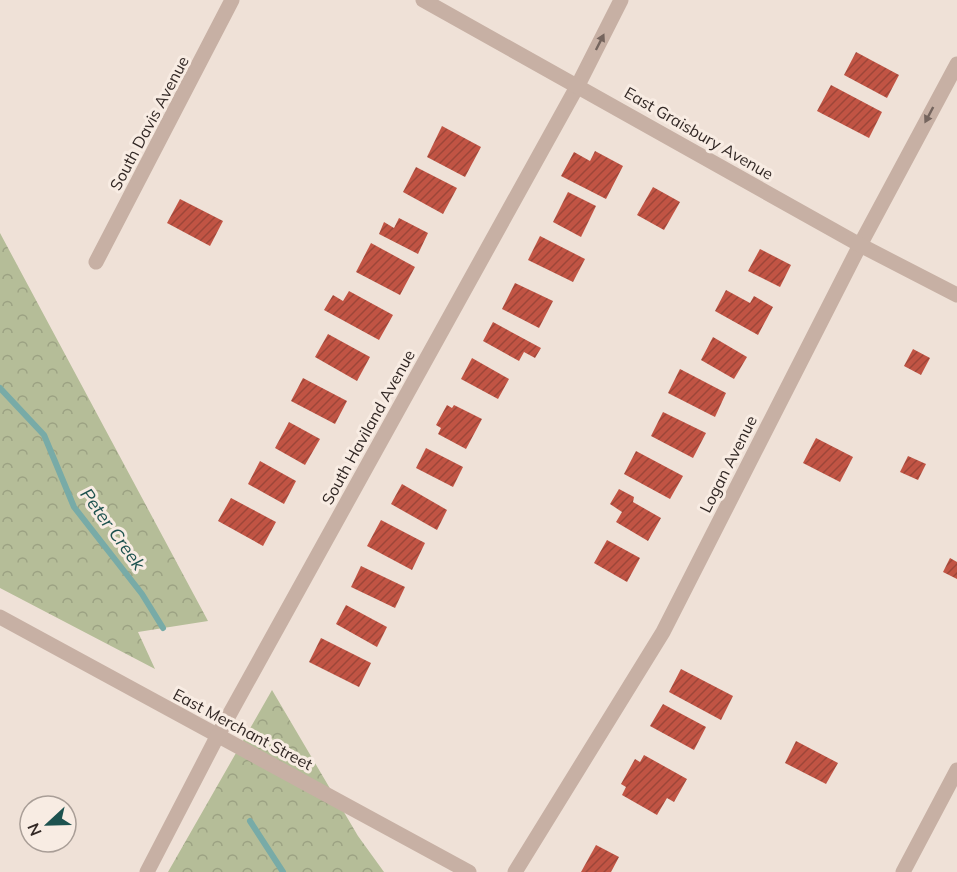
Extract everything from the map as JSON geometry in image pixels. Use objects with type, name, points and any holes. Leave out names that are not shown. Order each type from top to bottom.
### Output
[{"type":"street","name":"South Davis Avenue","points":[[96,262],[232,0]]},
{"type":"street","name":"East Graisbury Avenue","points":[[423,0],[860,245],[957,295]]},
{"type":"street","name":"South Haviland Avenue","points":[[147,872],[218,735],[578,85],[621,0]]},
{"type":"street","name":"Logan Avenue","points":[[515,872],[663,632],[860,245],[957,64]]},
{"type":"street","name":"East Merchant Street","points":[[0,617],[469,872]]},
{"type":"street","points":[[903,872],[957,770]]},
{"type":"green space","points":[[0,233],[208,621],[138,632],[155,669],[0,588]]},
{"type":"green space","points":[[272,690],[358,836],[384,872],[168,872]]},
{"type":"building","points":[[856,52],[899,75],[887,98],[844,75]]},
{"type":"building","points":[[831,85],[882,112],[869,138],[817,111]]},
{"type":"building","points":[[442,126],[481,147],[465,177],[427,157]]},
{"type":"building","points":[[595,151],[623,166],[606,199],[561,176],[574,152],[590,161]]},
{"type":"building","points":[[416,167],[457,188],[443,214],[403,192]]},
{"type":"building","points":[[653,187],[680,202],[664,230],[637,215]]},
{"type":"building","points":[[568,192],[596,206],[581,237],[553,222]]},
{"type":"building","points":[[180,199],[223,221],[210,246],[167,223]]},
{"type":"building","points":[[399,218],[428,233],[418,254],[379,234],[384,222],[394,228]]},
{"type":"building","points":[[540,236],[585,259],[573,282],[528,260]]},
{"type":"building","points":[[371,243],[415,267],[400,295],[356,272]]},
{"type":"building","points":[[760,249],[791,265],[780,287],[748,271]]},
{"type":"building","points":[[515,283],[553,301],[539,328],[502,309]]},
{"type":"building","points":[[726,290],[750,303],[754,296],[773,307],[758,335],[715,311]]},
{"type":"building","points":[[349,291],[393,315],[379,340],[324,310],[333,295],[343,301]]},
{"type":"building","points":[[493,322],[541,348],[535,358],[524,352],[519,361],[483,341]]},
{"type":"building","points":[[328,334],[370,357],[357,381],[315,357]]},
{"type":"building","points":[[713,337],[747,357],[734,379],[701,360]]},
{"type":"building","points":[[913,349],[930,358],[921,375],[904,366]]},
{"type":"building","points":[[472,358],[509,379],[498,399],[461,379]]},
{"type":"building","points":[[680,369],[726,393],[715,417],[668,393]]},
{"type":"building","points":[[303,378],[347,401],[335,424],[291,401]]},
{"type":"building","points":[[447,405],[452,408],[454,405],[482,419],[466,449],[438,434],[441,428],[436,425]]},
{"type":"building","points":[[663,412],[706,433],[693,458],[651,436]]},
{"type":"building","points":[[289,422],[320,439],[305,465],[275,448]]},
{"type":"building","points":[[816,438],[853,457],[840,482],[803,463]]},
{"type":"building","points":[[426,448],[463,467],[453,487],[416,468]]},
{"type":"building","points":[[636,451],[683,476],[670,499],[624,474]]},
{"type":"building","points":[[908,456],[926,464],[918,480],[900,472]]},
{"type":"building","points":[[260,461],[296,481],[284,504],[248,484]]},
{"type":"building","points":[[402,484],[447,510],[437,530],[391,504]]},
{"type":"building","points":[[619,489],[634,497],[633,502],[661,518],[648,541],[616,522],[622,512],[610,504]]},
{"type":"building","points":[[231,498],[276,522],[263,546],[218,521]]},
{"type":"building","points":[[381,520],[425,543],[412,570],[367,546]]},
{"type":"building","points":[[607,540],[640,558],[627,582],[594,563]]},
{"type":"building","points":[[950,558],[957,562],[957,579],[943,572]]},
{"type":"building","points":[[361,566],[405,587],[395,608],[351,587]]},
{"type":"building","points":[[346,605],[387,627],[377,647],[336,624]]},
{"type":"building","points":[[321,638],[371,663],[359,687],[309,662]]},
{"type":"building","points":[[681,669],[733,696],[721,720],[669,692]]},
{"type":"building","points":[[663,704],[706,727],[694,750],[650,726]]},
{"type":"building","points":[[796,741],[838,763],[826,784],[785,763]]},
{"type":"building","points":[[644,755],[687,779],[674,802],[667,798],[657,815],[622,795],[626,787],[621,784],[635,759],[640,762]]},
{"type":"building","points":[[596,845],[619,857],[611,872],[581,872]]},
{"type":"waterway","name":"Peter Creek","points":[[0,388],[44,435],[74,507],[142,594],[163,628]]},
{"type":"waterway","name":"Peter Creek","points":[[250,821],[283,872]]}]
